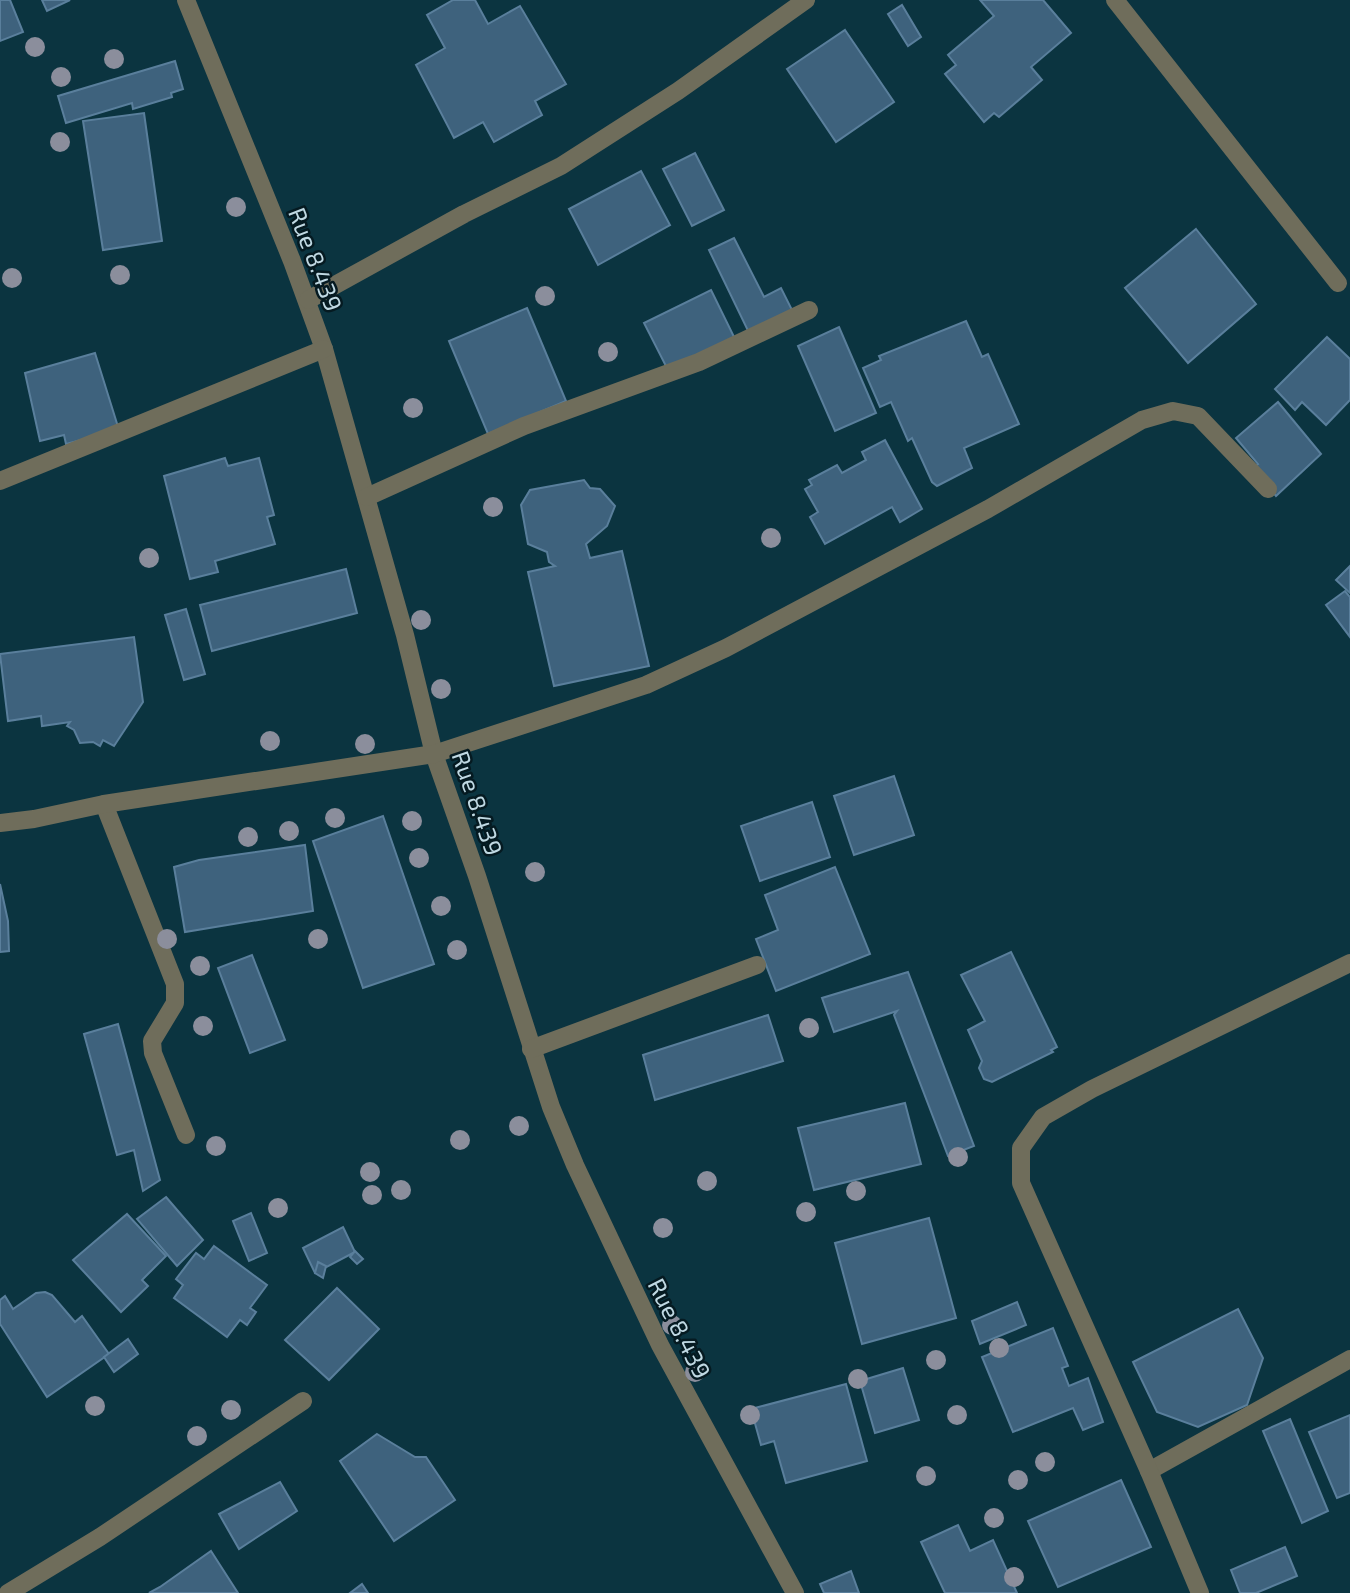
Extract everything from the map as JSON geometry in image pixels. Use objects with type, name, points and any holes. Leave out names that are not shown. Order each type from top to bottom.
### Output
[{"type":"street","name":"Rue 8.439","points":[[186,0],[307,300],[324,349],[405,635],[434,754],[477,876],[531,1049],[575,1166],[660,1345],[795,1593]]},
{"type":"street","points":[[307,300],[464,214],[561,166],[678,91],[806,0]]},
{"type":"street","points":[[1115,0],[1338,283]]},
{"type":"street","points":[[367,497],[524,426],[699,362],[809,310]]},
{"type":"street","points":[[0,481],[324,349]]},
{"type":"street","points":[[0,823],[34,819],[104,804],[434,754],[646,685],[726,648],[988,509],[1142,420],[1173,411],[1198,416],[1269,489]]},
{"type":"street","points":[[104,804],[175,984],[175,1003],[152,1041],[153,1052],[186,1135]]},
{"type":"street","points":[[1200,1593],[1021,1183],[1021,1148],[1043,1117],[1092,1089],[1350,963]]},
{"type":"street","points":[[531,1049],[757,965]]},
{"type":"street","points":[[1149,1471],[1350,1359]]},
{"type":"street","points":[[8,1593],[100,1537],[303,1401]]},
{"type":"building","points":[[0,0],[10,0],[23,32],[0,41]]},
{"type":"building","points":[[42,0],[70,0],[47,11]]},
{"type":"building","points":[[453,0],[475,0],[488,24],[520,6],[566,84],[535,101],[542,115],[494,142],[483,122],[454,138],[416,65],[445,48],[427,15]]},
{"type":"building","points":[[980,0],[1043,0],[1071,33],[1031,67],[1042,80],[999,117],[994,113],[984,122],[945,74],[956,65],[948,55],[994,16]]},
{"type":"building","points":[[902,5],[921,37],[908,46],[888,14]]},
{"type":"building","points":[[845,30],[894,102],[836,142],[787,69]]},
{"type":"building","points":[[175,61],[183,89],[171,93],[172,97],[133,109],[132,103],[66,123],[58,96]]},
{"type":"building","points":[[144,113],[162,241],[103,250],[83,121]]},
{"type":"building","points":[[695,153],[724,210],[692,226],[663,169]]},
{"type":"building","points":[[641,171],[670,225],[598,265],[569,209]]},
{"type":"building","points":[[1196,229],[1256,304],[1188,363],[1125,288]]},
{"type":"building","points":[[734,238],[764,297],[781,288],[795,316],[751,337],[709,250]]},
{"type":"building","points":[[711,290],[738,345],[672,378],[644,323]]},
{"type":"building","points":[[527,308],[566,401],[488,434],[449,341]]},
{"type":"building","points":[[966,321],[982,357],[988,354],[1019,424],[964,448],[972,468],[937,486],[932,482],[912,438],[908,441],[891,402],[880,407],[863,368],[881,360],[879,356]]},
{"type":"building","points":[[839,327],[876,413],[835,431],[798,346]]},
{"type":"building","points":[[1327,337],[1350,359],[1350,400],[1326,425],[1302,402],[1295,410],[1275,389]]},
{"type":"building","points":[[95,353],[119,430],[66,444],[64,435],[40,441],[25,373]]},
{"type":"building","points":[[1278,402],[1321,454],[1276,496],[1253,468],[1258,464],[1236,438]]},
{"type":"building","points":[[885,440],[922,509],[900,522],[892,507],[825,544],[810,517],[818,512],[805,489],[812,485],[809,480],[837,465],[842,473],[866,460],[862,452]]},
{"type":"building","points":[[225,458],[228,466],[259,458],[274,515],[267,517],[275,544],[215,561],[218,572],[190,579],[164,476]]},
{"type":"building","points":[[584,480],[590,488],[600,489],[615,506],[607,526],[586,544],[590,558],[622,551],[649,666],[554,686],[528,572],[555,566],[549,562],[547,552],[528,544],[521,505],[530,490]]},
{"type":"building","points":[[1350,566],[1350,593],[1336,580]]},
{"type":"building","points":[[346,569],[357,613],[212,651],[200,605]]},
{"type":"building","points":[[1345,591],[1350,597],[1350,637],[1326,605]]},
{"type":"building","points":[[186,609],[205,674],[184,680],[165,615]]},
{"type":"building","points":[[134,637],[143,702],[114,746],[103,740],[100,746],[93,742],[80,743],[74,730],[67,726],[70,722],[42,726],[41,716],[8,721],[0,654]]},
{"type":"building","points":[[894,776],[914,835],[854,855],[834,796]]},
{"type":"building","points":[[812,802],[830,857],[760,881],[741,826]]},
{"type":"building","points":[[383,816],[434,964],[363,988],[313,841]]},
{"type":"building","points":[[305,845],[313,911],[185,932],[174,867],[199,860]]},
{"type":"building","points":[[835,867],[870,954],[776,991],[756,939],[778,930],[765,895]]},
{"type":"building","points":[[0,884],[8,921],[9,951],[0,952]]},
{"type":"building","points":[[1011,952],[1057,1047],[1051,1050],[1053,1052],[992,1082],[984,1079],[979,1068],[982,1061],[968,1030],[985,1021],[961,975]]},
{"type":"building","points":[[252,955],[285,1040],[250,1053],[218,968]]},
{"type":"building","points":[[908,972],[974,1146],[948,1156],[894,1015],[897,1011],[834,1032],[822,998]]},
{"type":"building","points":[[768,1015],[783,1061],[655,1100],[643,1055]]},
{"type":"building","points":[[118,1024],[160,1180],[143,1191],[134,1150],[117,1155],[84,1034]]},
{"type":"building","points":[[905,1103],[921,1164],[814,1190],[798,1128]]},
{"type":"building","points":[[166,1197],[203,1240],[177,1266],[137,1219]]},
{"type":"building","points":[[251,1213],[267,1253],[249,1261],[233,1221]]},
{"type":"building","points":[[127,1214],[166,1256],[142,1280],[148,1286],[121,1312],[73,1260]]},
{"type":"building","points":[[929,1218],[956,1318],[862,1344],[835,1243]]},
{"type":"building","points":[[343,1227],[355,1252],[315,1273],[303,1248]]},
{"type":"building","points":[[214,1246],[267,1285],[250,1308],[256,1312],[247,1325],[240,1320],[227,1337],[174,1298],[183,1285],[176,1279],[196,1253],[204,1259]]},
{"type":"building","points":[[355,1251],[363,1259],[357,1264],[350,1257]]},
{"type":"building","points":[[318,1262],[326,1266],[323,1278],[315,1273]]},
{"type":"building","points":[[337,1288],[379,1329],[329,1380],[285,1340]]},
{"type":"building","points":[[45,1292],[52,1295],[75,1322],[82,1316],[109,1354],[47,1397],[0,1324],[0,1300],[5,1296],[13,1309],[36,1293]]},
{"type":"building","points":[[1017,1302],[1026,1325],[980,1344],[972,1321]]},
{"type":"building","points":[[1238,1309],[1263,1358],[1247,1405],[1198,1427],[1157,1412],[1133,1362]]},
{"type":"building","points":[[1053,1328],[1068,1366],[1062,1368],[1069,1386],[1088,1378],[1103,1422],[1083,1430],[1073,1408],[1013,1432],[982,1357]]},
{"type":"building","points":[[128,1339],[138,1354],[114,1372],[104,1357]]},
{"type":"building","points":[[903,1368],[919,1420],[875,1433],[860,1381]]},
{"type":"building","points":[[846,1384],[867,1461],[786,1483],[774,1441],[761,1445],[751,1409]]},
{"type":"building","points":[[1350,1415],[1350,1493],[1337,1498],[1309,1432]]},
{"type":"building","points":[[1290,1419],[1328,1511],[1302,1523],[1263,1431]]},
{"type":"building","points":[[377,1434],[415,1457],[426,1457],[455,1500],[394,1541],[340,1461]]},
{"type":"building","points":[[1121,1480],[1151,1547],[1058,1587],[1028,1521]]},
{"type":"building","points":[[280,1482],[297,1511],[239,1549],[219,1514]]},
{"type":"building","points":[[958,1525],[970,1551],[993,1540],[1017,1593],[945,1593],[921,1542]]},
{"type":"building","points":[[1285,1547],[1297,1576],[1256,1593],[1240,1593],[1231,1570]]},
{"type":"building","points":[[211,1551],[238,1593],[149,1593],[160,1587]]},
{"type":"building","points":[[851,1571],[859,1593],[824,1593],[820,1584]]},
{"type":"building","points":[[362,1584],[368,1593],[350,1593]]}]
